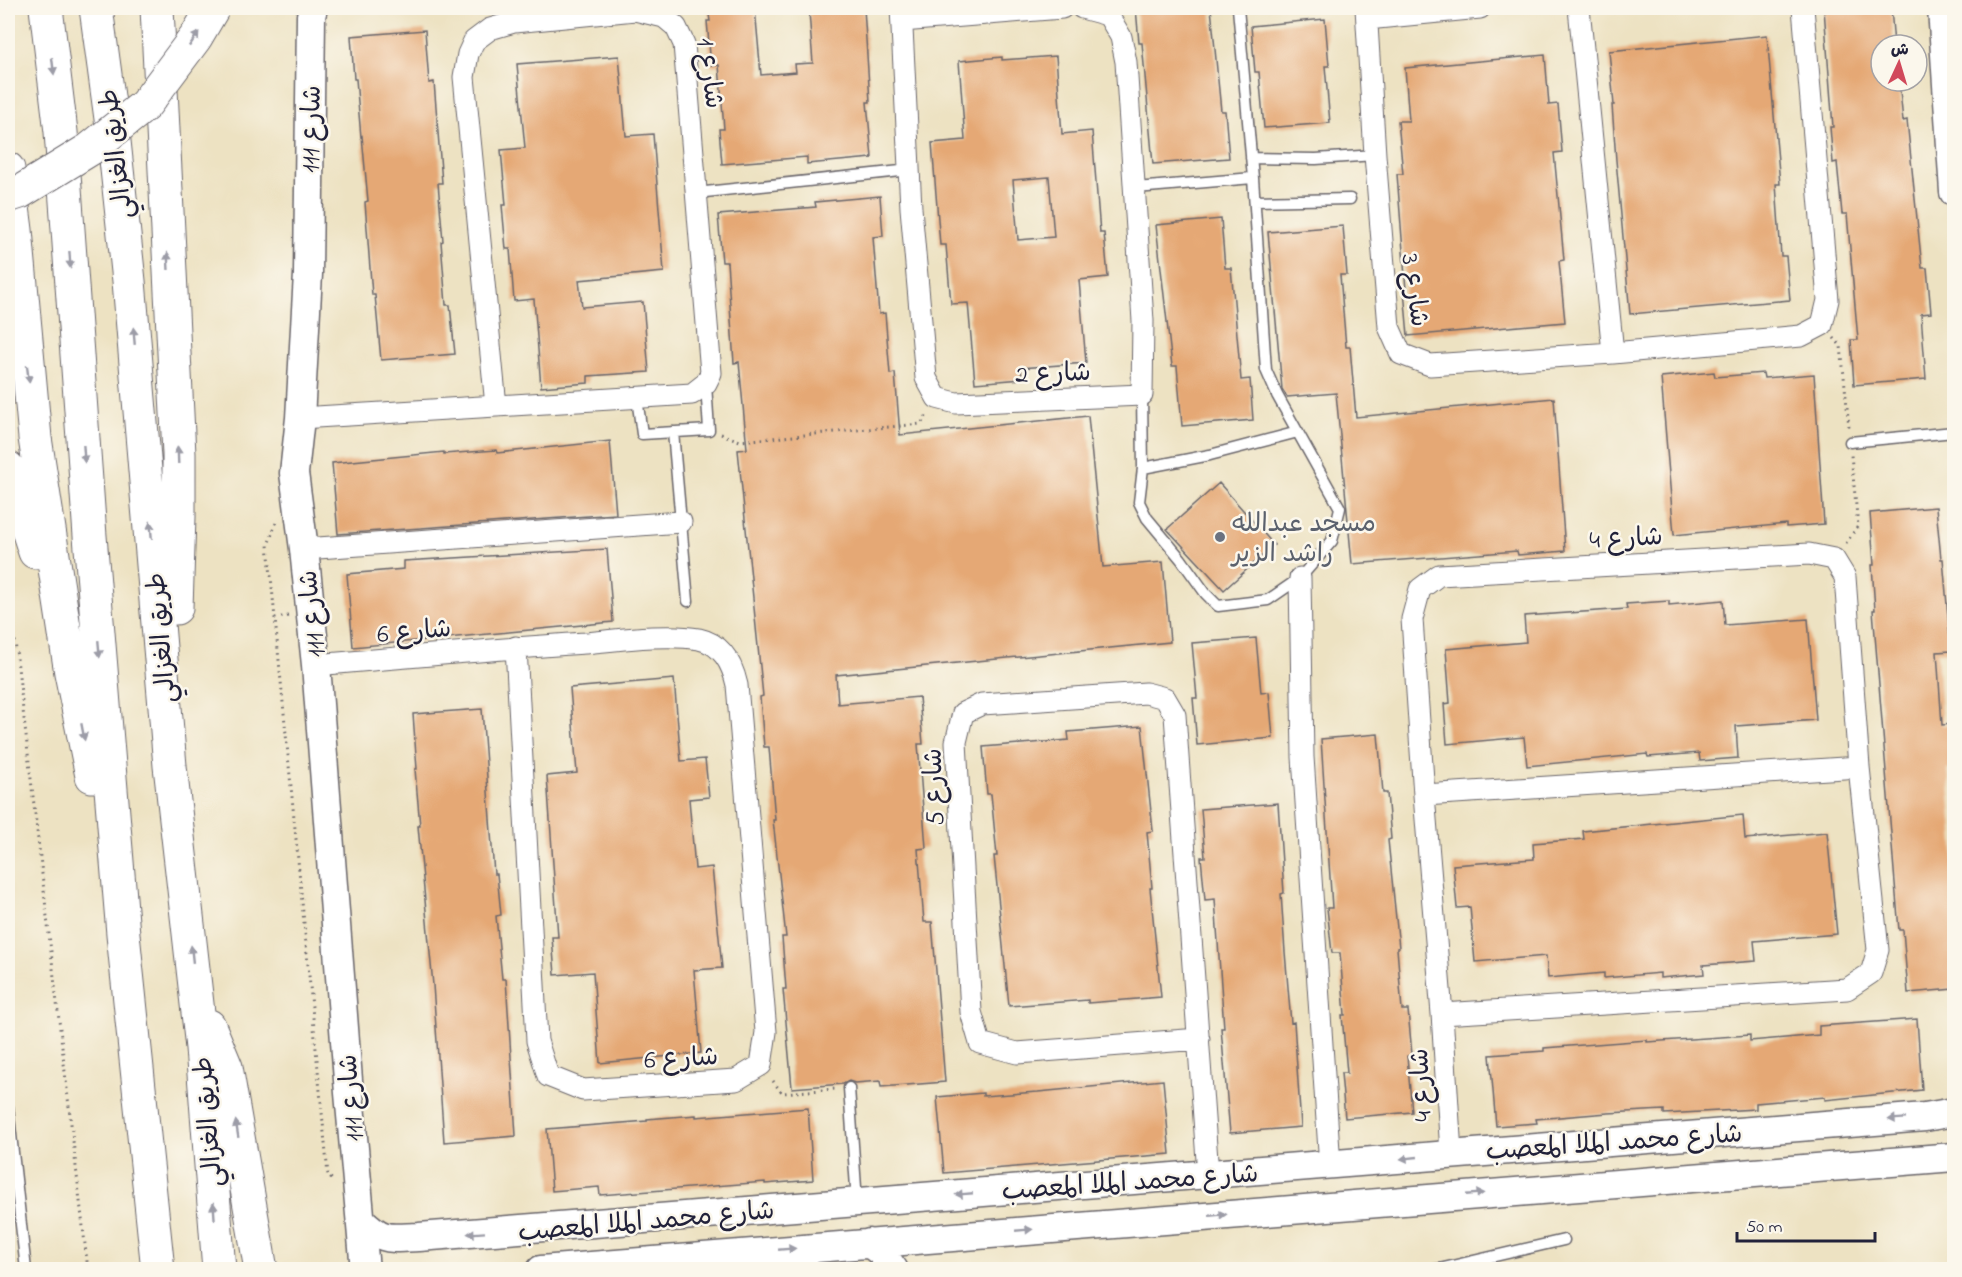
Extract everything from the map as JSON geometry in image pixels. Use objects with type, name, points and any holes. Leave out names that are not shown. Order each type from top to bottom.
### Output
[{"type":"highway","name":"طريق الغزالي","points":[[46,8],[61,132],[90,536],[123,934],[158,1269]]},
{"type":"highway","name":"طريق الغزالي","points":[[96,8],[114,141],[129,281],[170,766],[196,993],[219,1269]]},
{"type":"highway","points":[[156,8],[179,454],[179,517],[170,766]]},
{"type":"highway","points":[[8,195],[20,192],[90,149],[145,105],[196,37],[213,8]]},
{"type":"highway","points":[[8,169],[16,230],[35,438],[71,673],[123,934]]},
{"type":"highway","points":[[8,468],[71,673]]},
{"type":"highway","points":[[196,993],[226,1067],[261,1269]]},
{"type":"street","name":"شارع 111","points":[[313,8],[311,16],[308,274],[300,418],[294,473],[316,666],[361,1220]]},
{"type":"street","points":[[938,399],[926,378],[901,14],[1062,8]]},
{"type":"street","points":[[1082,8],[1108,15],[1121,37],[1126,62],[1143,321],[1142,395]]},
{"type":"street","name":"شارع 3","points":[[1480,8],[1366,13],[1389,327],[1401,354],[1430,365],[1801,336],[1822,325],[1828,300],[1803,8]]},
{"type":"street","points":[[1579,8],[1613,352]]},
{"type":"street","points":[[1942,8],[1949,50],[1954,192]]},
{"type":"street","name":"شارع 1","points":[[496,406],[464,77],[468,54],[474,41],[490,29],[514,22],[635,10],[664,17],[676,27],[684,44],[711,373],[706,383]]},
{"type":"street","points":[[300,418],[692,394],[706,383]]},
{"type":"street","name":"شارع 2","points":[[938,399],[956,403],[1142,395]]},
{"type":"street","points":[[304,549],[681,522]]},
{"type":"street","name":"شارع 4","points":[[1443,1014],[1847,988],[1871,974],[1878,950],[1859,767],[1845,577],[1834,559],[1809,554],[1439,575],[1420,589],[1412,619],[1424,795],[1443,1014],[1451,1153]]},
{"type":"street","points":[[1300,578],[1303,757],[1330,1166]]},
{"type":"street","name":"شارع 6","points":[[316,666],[516,647],[658,638],[700,639],[721,650],[733,666],[737,685],[766,1032],[761,1065],[736,1080],[583,1090],[548,1076],[537,1041],[516,647]]},
{"type":"street","name":"شارع 5","points":[[1199,1039],[1017,1053],[980,1042],[971,1012],[956,742],[963,713],[982,704],[1146,693],[1165,698],[1175,715],[1199,1039],[1208,1174]]},
{"type":"street","points":[[1424,795],[1859,767]]},
{"type":"street","name":"شارع محمد الملا المعصب","points":[[361,1220],[378,1235],[390,1238],[525,1230],[1330,1166],[1451,1153],[1925,1117],[1954,1112]]},
{"type":"street","points":[[1758,1130],[1752,1147],[1753,1156],[1764,1171]]},
{"type":"street","points":[[1717,1133],[1723,1140],[1727,1158],[1720,1175]]},
{"type":"street","name":"شارع محمد الملا المعصب","points":[[541,1269],[1954,1157]]},
{"type":"street","points":[[361,1220],[365,1269]]},
{"type":"street","points":[[525,1230],[527,1269]]},
{"type":"street","points":[[900,1269],[906,1250],[915,1239]]},
{"type":"street","points":[[869,1243],[881,1252],[894,1269]]},
{"type":"lane","points":[[1142,395],[1143,468],[1139,502],[1147,518],[1206,594],[1218,606],[1268,600],[1300,578],[1332,541],[1340,508],[1277,395],[1266,369],[1253,178],[1238,8]]},
{"type":"lane","points":[[1251,158],[1316,159],[1375,155]]},
{"type":"lane","points":[[696,193],[910,170]]},
{"type":"lane","points":[[1136,188],[1253,178]]},
{"type":"lane","points":[[1254,201],[1350,199]]},
{"type":"lane","points":[[637,398],[642,434],[709,430],[706,383]]},
{"type":"lane","points":[[673,432],[688,601]]},
{"type":"lane","points":[[1143,468],[1210,455],[1298,432]]},
{"type":"lane","points":[[1850,442],[1954,432]]},
{"type":"lane","points":[[849,1088],[857,1203]]},
{"type":"lane","points":[[8,1107],[26,1269]]},
{"type":"lane","points":[[1436,1269],[1564,1240]]},
{"type":"path","points":[[709,430],[740,441],[921,424],[938,399]]},
{"type":"path","points":[[279,514],[268,545],[328,1174],[335,1184]]},
{"type":"path","points":[[8,581],[88,1269]]},
{"type":"path","points":[[761,1065],[782,1093],[849,1088]]},
{"type":"building","points":[[708,8],[755,8],[761,75],[796,72],[795,64],[813,63],[809,12],[864,8],[870,102],[867,102],[872,158],[807,164],[807,157],[722,164],[719,129],[724,129],[719,65],[711,66]]},
{"type":"building","points":[[1136,8],[1211,8],[1221,111],[1225,111],[1229,158],[1153,164],[1142,43],[1139,43]]},
{"type":"building","points":[[1891,8],[1893,33],[1869,33],[1869,93],[1900,93],[1903,121],[1907,120],[1922,268],[1927,268],[1931,313],[1921,314],[1926,379],[1854,385],[1851,340],[1858,340],[1847,214],[1842,214],[1837,162],[1833,163],[1830,127],[1833,127],[1824,9]]},
{"type":"building","points":[[1325,19],[1329,66],[1325,66],[1330,123],[1264,128],[1259,72],[1255,72],[1251,26]]},
{"type":"building","points":[[425,30],[429,83],[434,82],[442,183],[438,183],[446,305],[450,305],[455,354],[381,360],[375,295],[372,295],[365,202],[368,201],[351,36]]},
{"type":"building","points":[[1767,35],[1780,184],[1776,184],[1781,256],[1786,256],[1790,300],[1630,314],[1609,51]]},
{"type":"building","points":[[1545,55],[1549,105],[1558,104],[1562,152],[1554,153],[1564,260],[1559,261],[1565,322],[1408,336],[1397,174],[1403,174],[1398,121],[1409,121],[1405,68]]},
{"type":"building","points":[[619,56],[626,136],[653,134],[664,272],[579,280],[582,307],[643,302],[649,372],[588,376],[588,383],[541,387],[534,299],[514,301],[510,249],[506,249],[502,205],[506,205],[501,150],[525,148],[517,64]]},
{"type":"building","points":[[1056,56],[1062,134],[1092,131],[1100,233],[1104,233],[1108,277],[1079,280],[1086,363],[1021,368],[1022,379],[975,383],[968,303],[951,304],[946,245],[940,245],[932,143],[965,140],[959,61],[1002,57],[1002,60]],"holes":[[[1049,177],[1054,237],[1018,240],[1013,180]]]},
{"type":"building","points":[[880,196],[883,236],[873,237],[879,314],[885,313],[890,374],[895,373],[900,435],[1088,416],[1103,567],[1163,562],[1170,642],[836,675],[838,704],[919,697],[923,744],[918,744],[926,848],[918,849],[924,922],[932,922],[945,1082],[881,1087],[880,1081],[855,1083],[849,1081],[843,1084],[792,1088],[783,989],[786,989],[782,937],[786,937],[773,820],[775,820],[769,747],[764,747],[760,697],[763,696],[738,450],[747,449],[739,362],[734,363],[727,262],[722,262],[718,215],[816,207],[815,202]]},
{"type":"building","points":[[1221,219],[1225,268],[1231,268],[1241,380],[1250,379],[1253,420],[1182,426],[1177,366],[1172,366],[1156,225]]},
{"type":"building","points":[[1343,226],[1347,275],[1340,275],[1346,347],[1350,347],[1356,417],[1554,398],[1565,551],[1518,555],[1517,551],[1352,564],[1336,393],[1287,397],[1282,389],[1268,232]]},
{"type":"building","points":[[1714,372],[1715,377],[1763,373],[1764,378],[1814,374],[1824,524],[1786,527],[1786,524],[1674,535],[1661,377]]},
{"type":"building","points":[[610,441],[616,514],[338,534],[332,463],[444,452],[444,454],[496,450],[497,453]]},
{"type":"building","name":"مسجد عبدالله راشد الزير","points":[[1219,483],[1274,545],[1224,590],[1167,529]]},
{"type":"building","points":[[1936,507],[1951,651],[1937,652],[1942,725],[1953,724],[1954,737],[1954,769],[1948,770],[1954,842],[1954,989],[1908,993],[1903,930],[1899,930],[1873,610],[1875,610],[1872,565],[1874,565],[1870,513]]},
{"type":"building","points":[[607,549],[613,622],[353,647],[347,574],[404,569],[404,561]]},
{"type":"building","points":[[1723,600],[1725,625],[1808,619],[1816,720],[1736,726],[1738,758],[1700,761],[1699,753],[1648,757],[1647,754],[1527,766],[1524,737],[1447,744],[1444,704],[1450,703],[1446,649],[1526,642],[1524,616],[1627,609],[1626,604],[1669,601],[1669,605]]},
{"type":"building","points":[[1256,638],[1261,693],[1269,692],[1273,738],[1197,745],[1193,698],[1197,698],[1192,643]]},
{"type":"building","points":[[674,679],[681,761],[705,759],[709,797],[689,799],[695,869],[712,867],[722,968],[694,970],[701,1053],[600,1063],[593,972],[555,975],[552,937],[558,937],[547,776],[577,773],[570,688]]},
{"type":"building","points":[[482,709],[494,874],[497,874],[501,915],[496,916],[502,979],[506,979],[516,1136],[444,1142],[433,985],[418,826],[420,826],[413,714]]},
{"type":"building","points":[[1142,726],[1153,831],[1147,832],[1161,997],[1009,1006],[994,856],[997,856],[991,794],[987,794],[983,747],[1069,740],[1068,732]]},
{"type":"building","points":[[1378,734],[1383,793],[1387,793],[1391,839],[1388,840],[1399,948],[1397,948],[1402,1010],[1408,1010],[1412,1055],[1407,1056],[1412,1112],[1345,1118],[1341,1073],[1347,1073],[1342,1015],[1345,1015],[1340,953],[1332,953],[1327,908],[1332,908],[1321,739]]},
{"type":"building","points":[[1278,803],[1285,952],[1291,1023],[1294,1022],[1301,1127],[1230,1133],[1221,1028],[1224,1028],[1215,899],[1205,900],[1201,857],[1205,857],[1201,809]]},
{"type":"building","points":[[1743,815],[1745,839],[1827,832],[1837,934],[1754,941],[1756,961],[1703,965],[1704,974],[1660,978],[1660,973],[1604,978],[1604,973],[1548,978],[1546,956],[1475,962],[1470,907],[1457,908],[1453,865],[1534,859],[1533,843],[1584,839],[1583,831]]},
{"type":"building","points":[[1917,1019],[1922,1090],[1825,1100],[1825,1097],[1756,1103],[1756,1109],[1664,1114],[1664,1110],[1608,1113],[1536,1119],[1537,1123],[1496,1126],[1490,1055],[1544,1051],[1544,1048],[1647,1040],[1647,1042],[1750,1035],[1750,1041],[1819,1035],[1819,1026]]},
{"type":"building","points":[[1163,1080],[1170,1154],[944,1173],[937,1097],[1038,1092]]},
{"type":"building","points":[[808,1108],[813,1180],[600,1195],[599,1187],[552,1191],[547,1129],[696,1115],[696,1117]]},
{"type":"place","name":"مسجد عبدالله راشد الزير","points":[[1220,537]]}]
